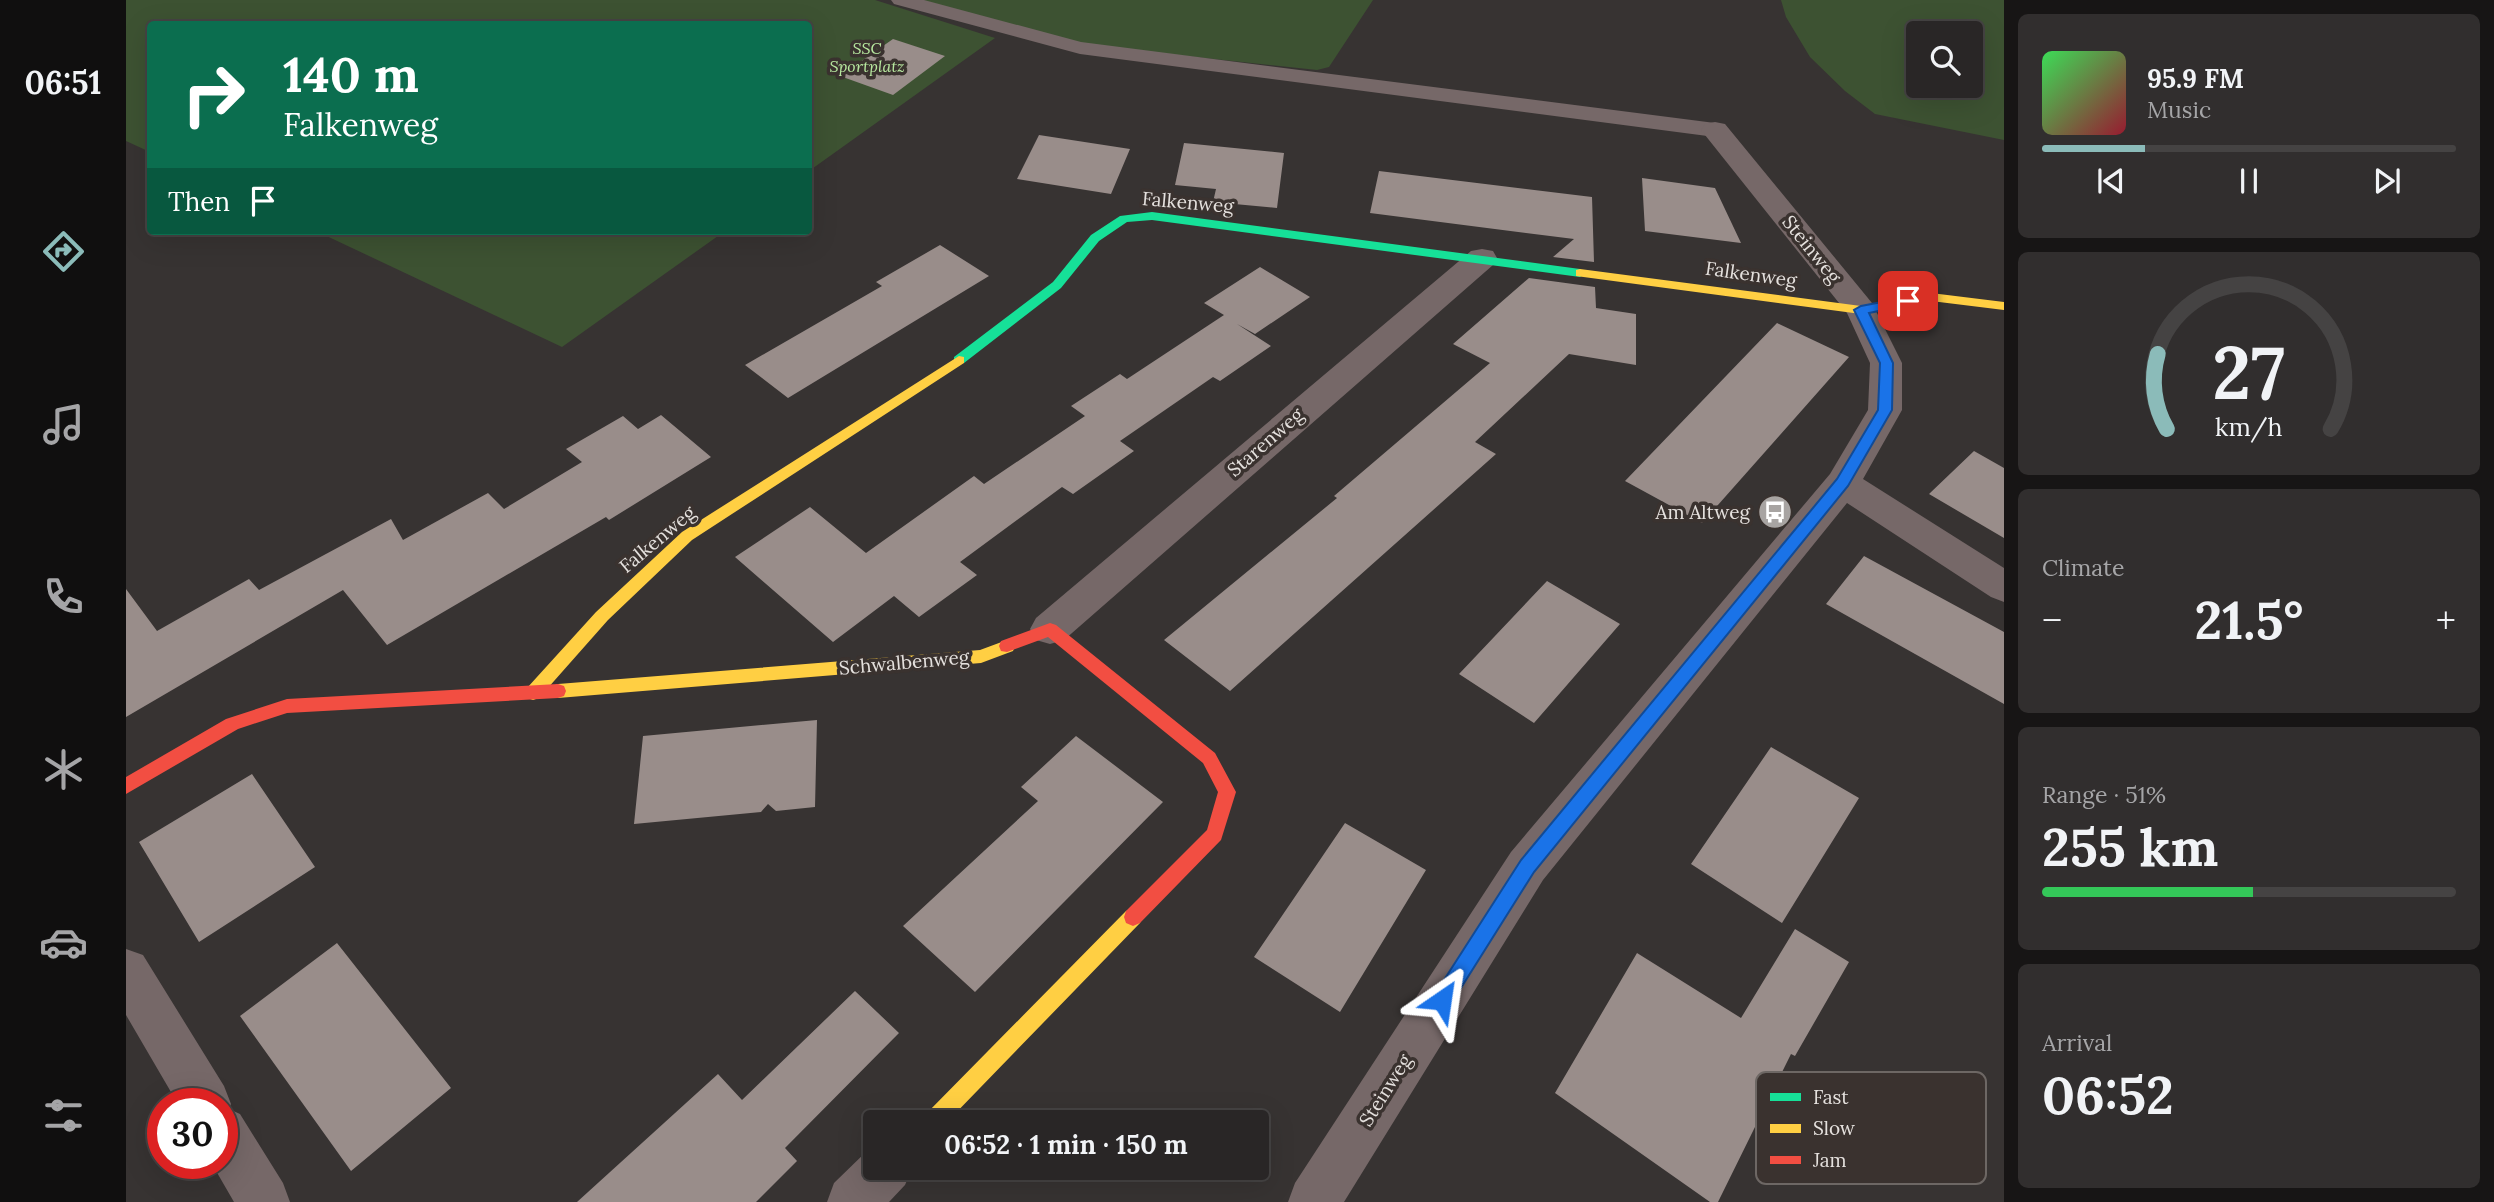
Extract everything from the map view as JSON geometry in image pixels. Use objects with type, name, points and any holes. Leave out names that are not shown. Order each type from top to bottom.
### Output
[{"type":"street","name":"Steinweg","points":[[1314,1202],[1527,866],[1843,483],[1885,410],[1886,363],[1861,310],[1715,130]]},
{"type":"street","name":"Falkenweg","points":[[533,693],[602,616],[687,536],[953,366],[1057,285],[1095,238],[1124,219],[1152,216],[1861,310],[1931,297],[2004,306]]},
{"type":"street","name":"Starenweg","points":[[1050,629],[1482,258]]},
{"type":"street","points":[[1843,483],[2004,587]]},
{"type":"street","name":"Schwalbenweg","points":[[126,786],[232,724],[287,706],[533,693],[981,656],[1050,629]]},
{"type":"street","points":[[944,1110],[1215,834],[1227,792],[1209,758],[1050,629]]},
{"type":"street","points":[[126,971],[196,1088]]},
{"type":"street","points":[[238,1159],[264,1202]]},
{"type":"street","points":[[853,1202],[874,1180]]},
{"type":"lane","points":[[901,0],[1080,48],[1715,130]]},
{"type":"green space","name":"SSC Sportplatz","points":[[126,0],[875,0],[995,38],[812,169],[812,21],[147,21],[147,151],[126,141]]},
{"type":"green space","points":[[922,0],[1373,0],[1329,67],[1317,70],[1084,45]]},
{"type":"green space","points":[[1781,0],[2004,0],[2004,140],[1875,114],[1845,91],[1810,57],[1786,17]]},
{"type":"green space","points":[[324,235],[719,235],[562,347]]},
{"type":"building","points":[[893,39],[945,56],[893,95],[840,76]]},
{"type":"building","points":[[1039,135],[1130,149],[1111,194],[1017,179]]},
{"type":"building","points":[[1184,143],[1284,153],[1277,208],[1213,202],[1216,189],[1175,185]]},
{"type":"building","points":[[1379,171],[1592,197],[1594,262],[1553,257],[1574,239],[1370,213]]},
{"type":"building","points":[[1642,178],[1715,188],[1741,243],[1645,231]]},
{"type":"building","points":[[940,245],[989,276],[788,398],[745,365],[882,286],[876,282]]},
{"type":"building","points":[[1260,267],[1310,297],[1255,334],[1237,324],[1271,346],[1220,381],[1213,377],[1120,441],[1134,451],[1073,494],[1062,487],[960,562],[977,575],[919,617],[894,596],[833,642],[735,557],[810,507],[866,553],[974,476],[984,484],[1085,416],[1071,406],[1120,374],[1127,379],[1224,315],[1204,303]]},
{"type":"building","points":[[1529,278],[1595,287],[1596,308],[1636,314],[1636,365],[1569,354],[1475,442],[1496,454],[1230,691],[1164,640],[1337,498],[1334,496],[1490,363],[1453,344]]},
{"type":"building","points":[[1777,323],[1849,357],[1702,523],[1625,481]]},
{"type":"building","points":[[661,415],[711,457],[609,520],[606,517],[387,645],[343,590],[126,717],[126,589],[157,631],[249,579],[259,590],[391,519],[403,540],[488,493],[504,509],[582,462],[566,449],[623,416],[638,429]]},
{"type":"building","points":[[1974,451],[2004,468],[2004,538],[1929,494]]},
{"type":"building","points":[[1864,556],[2004,632],[2004,704],[1826,604]]},
{"type":"building","points":[[1547,581],[1620,624],[1534,723],[1459,674]]},
{"type":"building","points":[[817,720],[815,807],[776,811],[768,804],[761,812],[634,824],[643,736]]},
{"type":"building","points":[[1076,736],[1163,802],[975,992],[903,926],[1038,801],[1021,787]]},
{"type":"building","points":[[1771,747],[1859,798],[1782,923],[1691,864]]},
{"type":"building","points":[[252,774],[315,867],[199,942],[139,842]]},
{"type":"building","points":[[1345,823],[1426,870],[1340,1012],[1254,957]]},
{"type":"building","points":[[1795,929],[1849,962],[1795,1056],[1791,1054],[1782,1072],[1756,1072],[1756,1125],[1718,1202],[1710,1202],[1555,1093],[1637,953],[1741,1018]]},
{"type":"building","points":[[337,943],[451,1088],[351,1171],[240,1016]]},
{"type":"building","points":[[855,991],[899,1033],[785,1148],[797,1161],[756,1202],[577,1202],[718,1074],[742,1100]]},
{"type":"traffic: fast","points":[[959,360],[1057,285],[1095,238],[1124,219],[1152,216],[1580,273]]},
{"type":"traffic: slow","points":[[1580,273],[1861,310],[1931,297],[2004,306]]},
{"type":"traffic: slow","points":[[533,693],[602,616],[687,536],[959,360]]},
{"type":"traffic: slow","points":[[558,691],[981,656],[1007,646]]},
{"type":"traffic: slow","points":[[944,1110],[1133,917]]},
{"type":"traffic: jam","points":[[1007,646],[1050,629],[1209,758],[1227,792],[1215,834],[1133,917]]},
{"type":"traffic: jam","points":[[126,786],[232,724],[287,706],[558,691]]},
{"type":"place","name":"Am Altweg","points":[[1775,512]]},
{"type":"route","points":[[1442,1000],[1527,866],[1843,483],[1885,410],[1886,363],[1861,310],[1908,301]]}]
